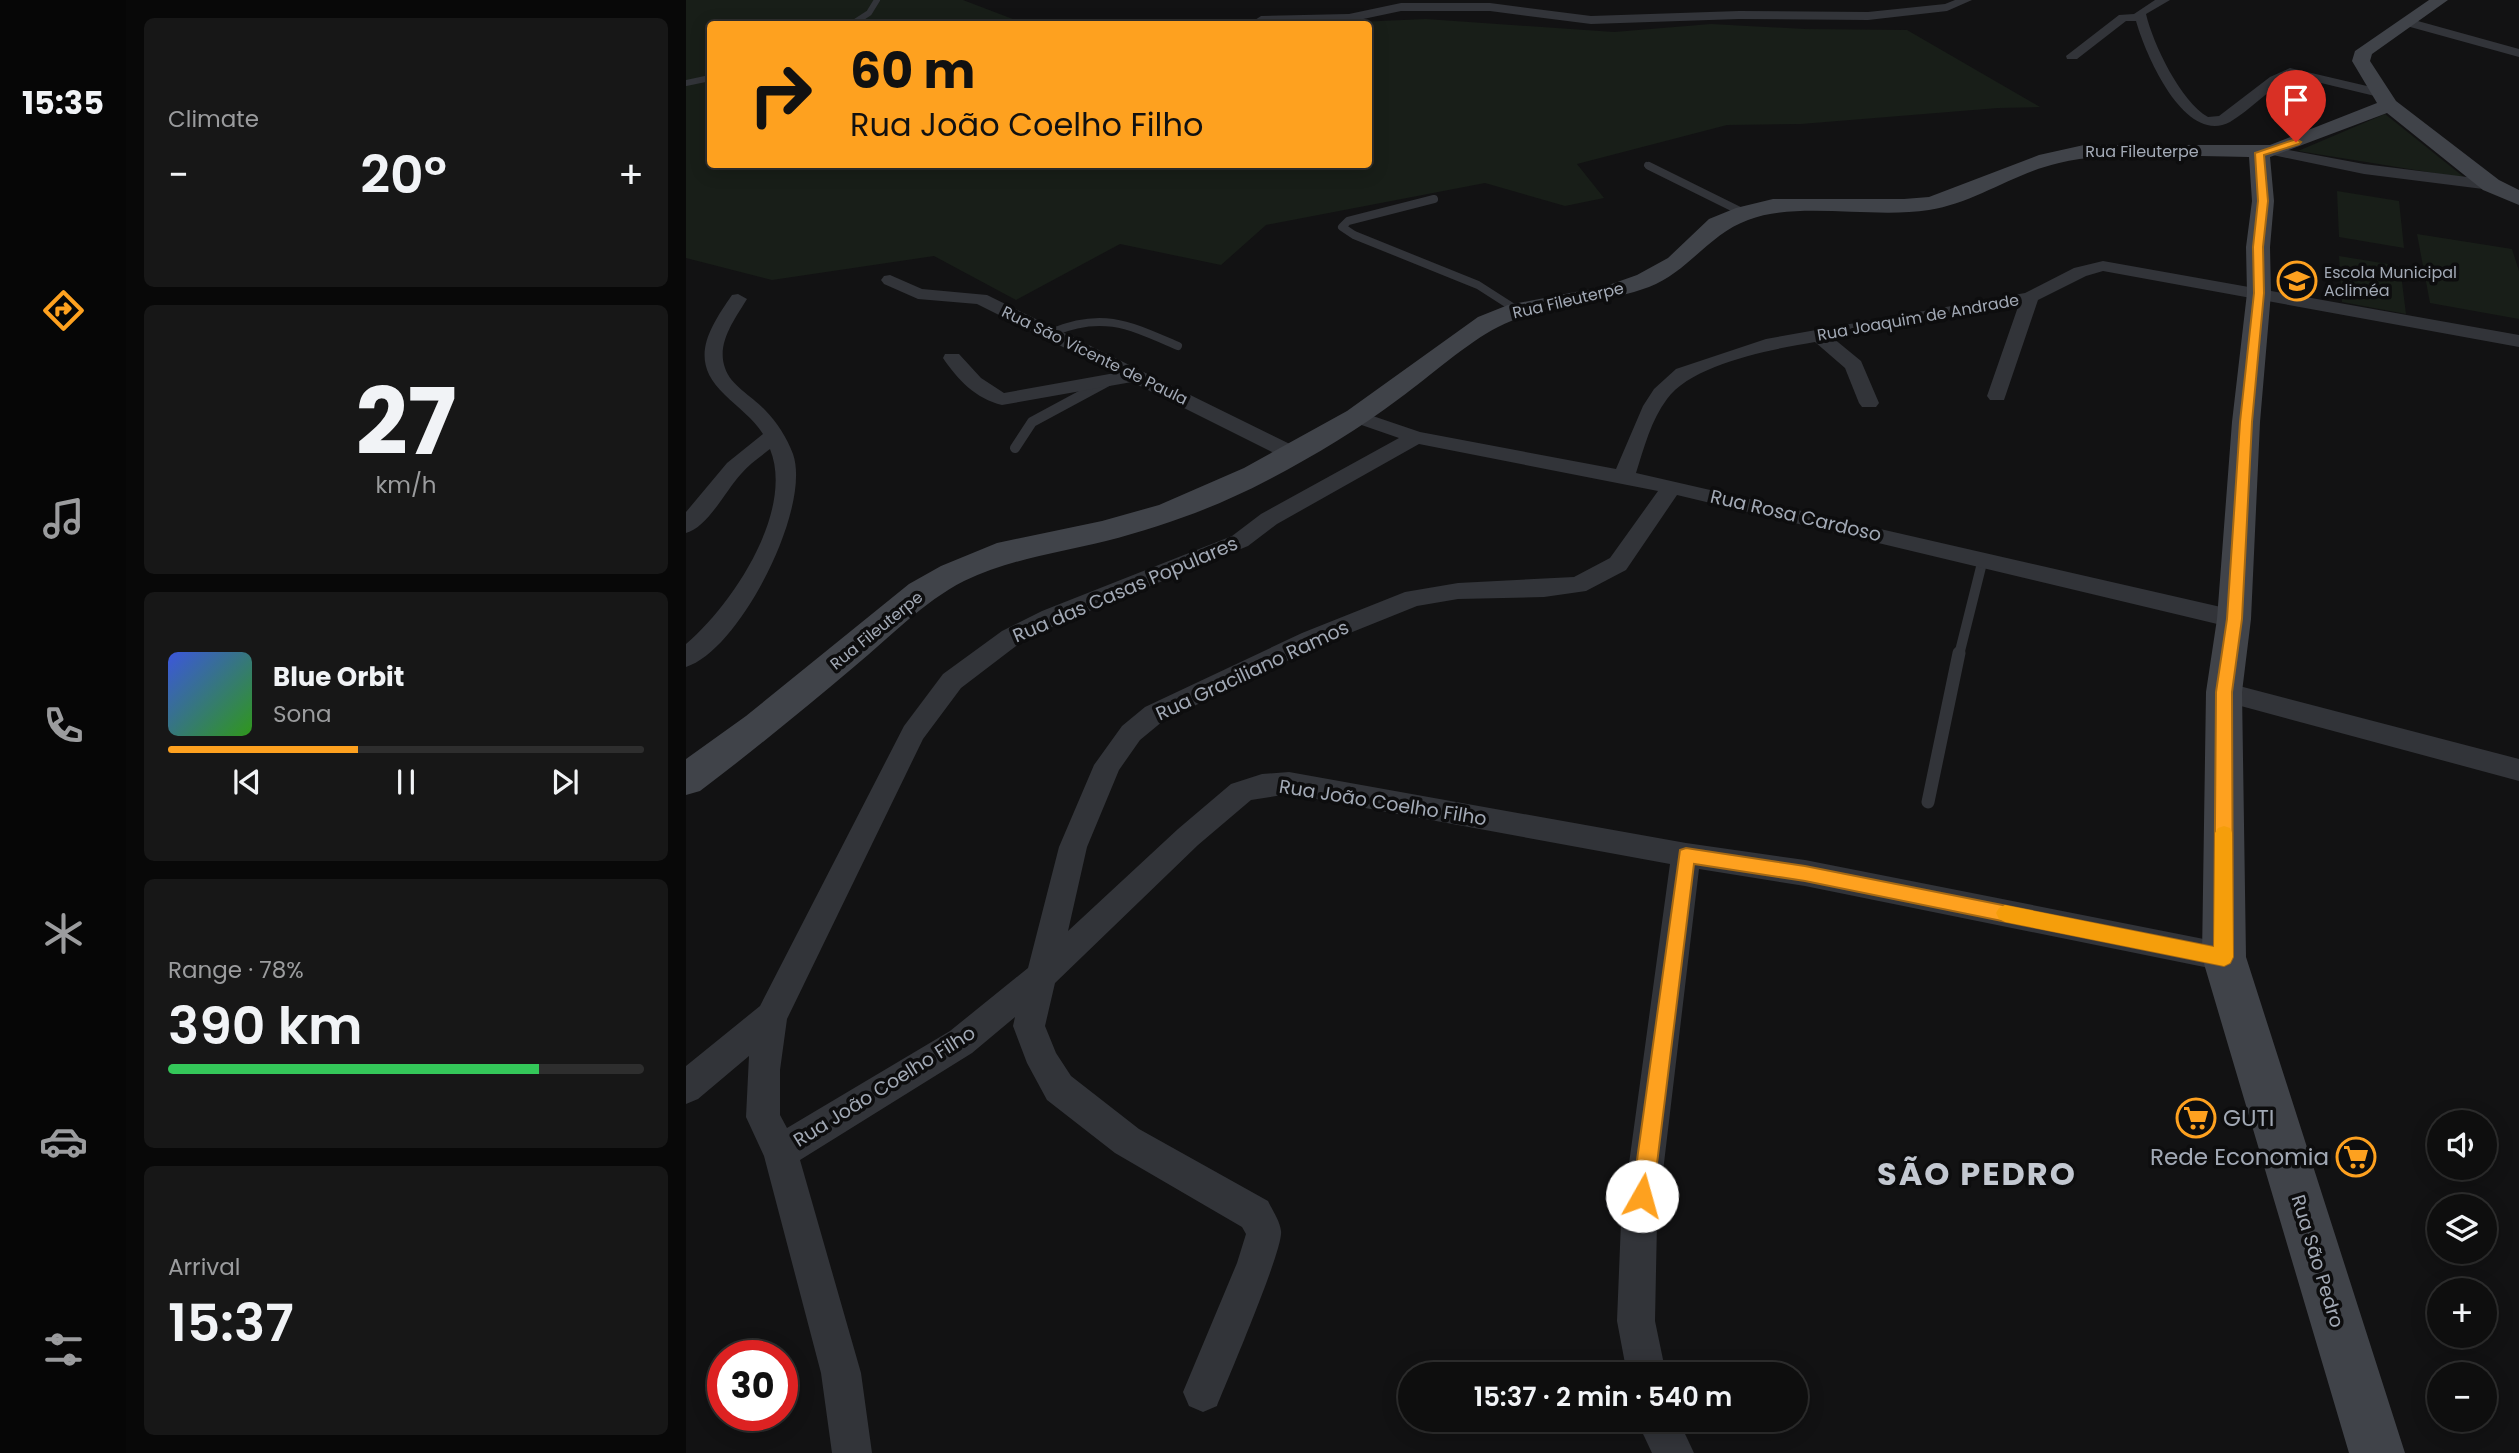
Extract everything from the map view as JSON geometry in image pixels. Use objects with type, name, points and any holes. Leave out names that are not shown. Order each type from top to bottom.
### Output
[{"type":"main road","points":[[2437,1],[2364,51],[2361,61],[2384,99],[2491,185],[2519,198]]},
{"type":"main road","name":"Rua Fileuterpe","points":[[688,783],[921,592],[952,574],[1008,551],[1104,531],[1170,512],[1255,475],[1357,417],[1487,323],[1517,310],[1611,292],[1646,280],[1676,263],[1717,224],[1744,213],[1773,206],[1904,206],[1931,203],[2046,159],[2084,151],[2156,149],[2266,152],[2384,99]]},
{"type":"main road","name":"Rua São Pedro","points":[[2266,152],[2258,247],[2259,293],[2246,422],[2234,619],[2224,692],[2224,957],[2377,1453]]},
{"type":"street","points":[[1261,20],[1349,18],[1383,9],[1411,6],[1490,7],[1591,20],[1739,15],[1868,16],[1947,7],[1966,0]]},
{"type":"street","points":[[2164,0],[2146,8],[2140,13],[2140,18],[2151,49],[2195,116],[2208,121],[2224,119],[2275,80],[2290,72],[2384,99]]},
{"type":"street","points":[[2072,56],[2123,18],[2140,18]]},
{"type":"street","points":[[2407,22],[2519,53]]},
{"type":"street","points":[[2266,152],[2364,169],[2491,185]]},
{"type":"street","name":"Rua Joaquim de Andrade","points":[[1624,476],[1655,401],[1672,381],[1683,373],[1754,349],[2030,297],[2080,272],[2103,266],[2519,341]]},
{"type":"street","name":"Rua São Vicente de Paula","points":[[890,280],[918,294],[981,299],[1293,454]]},
{"type":"street","points":[[1997,396],[2030,297]]},
{"type":"street","points":[[686,659],[716,631],[745,592],[777,527],[788,481],[783,453],[774,435],[758,414],[719,379],[712,356],[719,334],[738,299]]},
{"type":"street","points":[[1819,336],[1854,365],[1869,402]]},
{"type":"street","points":[[952,358],[970,379],[989,394],[1002,399],[1136,375]]},
{"type":"street","name":"Rua Rosa Cardoso","points":[[1357,417],[1416,438],[1624,476],[2234,619]]},
{"type":"street","points":[[686,526],[718,492],[734,468],[774,435]]},
{"type":"street","name":"Rua das Casas Populares","points":[[771,1017],[913,733],[952,681],[1011,637],[1051,617],[1240,541],[1269,519],[1416,438]]},
{"type":"street","name":"Rua Graciliano Ramos","points":[[1203,1392],[1255,1263],[1264,1233],[1255,1214],[1126,1141],[1059,1088],[1043,1063],[1029,1026],[1073,847],[1108,765],[1130,733],[1154,714],[1311,639],[1413,598],[1458,591],[1518,592],[1578,585],[1618,564],[1672,487]]},
{"type":"street","points":[[2224,692],[2519,770]]},
{"type":"street","name":"Rua João Coelho Filho","points":[[771,1017],[763,1070],[763,1117],[780,1152],[961,1042],[1041,976],[1188,837],[1241,793],[1262,785],[1289,783],[1686,855],[1805,873],[2224,957]]},
{"type":"street","points":[[1645,1362],[1636,1321],[1639,1222],[1686,855]]},
{"type":"street","points":[[686,1087],[771,1017]]},
{"type":"street","points":[[780,1152],[841,1373],[852,1453]]},
{"type":"street","points":[[1663,1432],[1674,1453]]},
{"type":"lane","points":[[857,21],[869,13],[877,0]]},
{"type":"lane","points":[[686,83],[707,79]]},
{"type":"lane","points":[[1647,165],[1744,213]]},
{"type":"lane","points":[[1434,200],[1348,221],[1342,227],[1354,235],[1478,285],[1517,310]]},
{"type":"lane","points":[[1052,332],[1088,319],[1110,319],[1178,346]]},
{"type":"lane","points":[[1015,449],[1032,422],[1109,380]]},
{"type":"lane","points":[[1928,803],[1964,630],[1983,559]]},
{"type":"shaded area","points":[[686,0],[963,0],[1018,21],[707,21],[707,168],[1372,168],[1372,21],[1426,19],[1614,32],[1711,24],[1805,29],[1907,30],[2040,107],[1801,124],[1727,125],[1577,164],[1604,198],[1565,206],[1485,183],[1266,225],[1221,265],[1120,244],[1016,300],[934,256],[772,280],[686,258]]},
{"type":"shaded area","points":[[2385,114],[2465,178],[2298,151]]},
{"type":"shaded area","points":[[2337,191],[2399,201],[2404,248],[2339,237]]},
{"type":"shaded area","points":[[2417,234],[2512,249],[2519,271],[2519,319],[2430,303]]},
{"type":"shaded area","points":[[2339,256],[2400,266],[2406,314],[2342,302]]},
{"type":"slow traffic","points":[[2005,913],[2224,957],[2224,833]]},
{"type":"place","name":"Escola Municipal Acliméa","points":[[2297,281]]},
{"type":"place","name":"GUTI","points":[[2196,1118]]},
{"type":"place","name":"Rede Economia","points":[[2356,1157]]},
{"type":"district","name":"SÃO PEDRO","points":[[1977,1174]]},
{"type":"route","points":[[1642,1196],[1686,855],[1805,873],[2224,957],[2224,692],[2234,619],[2246,422],[2259,293],[2258,247],[2263,201],[2259,153],[2296,142]]}]
